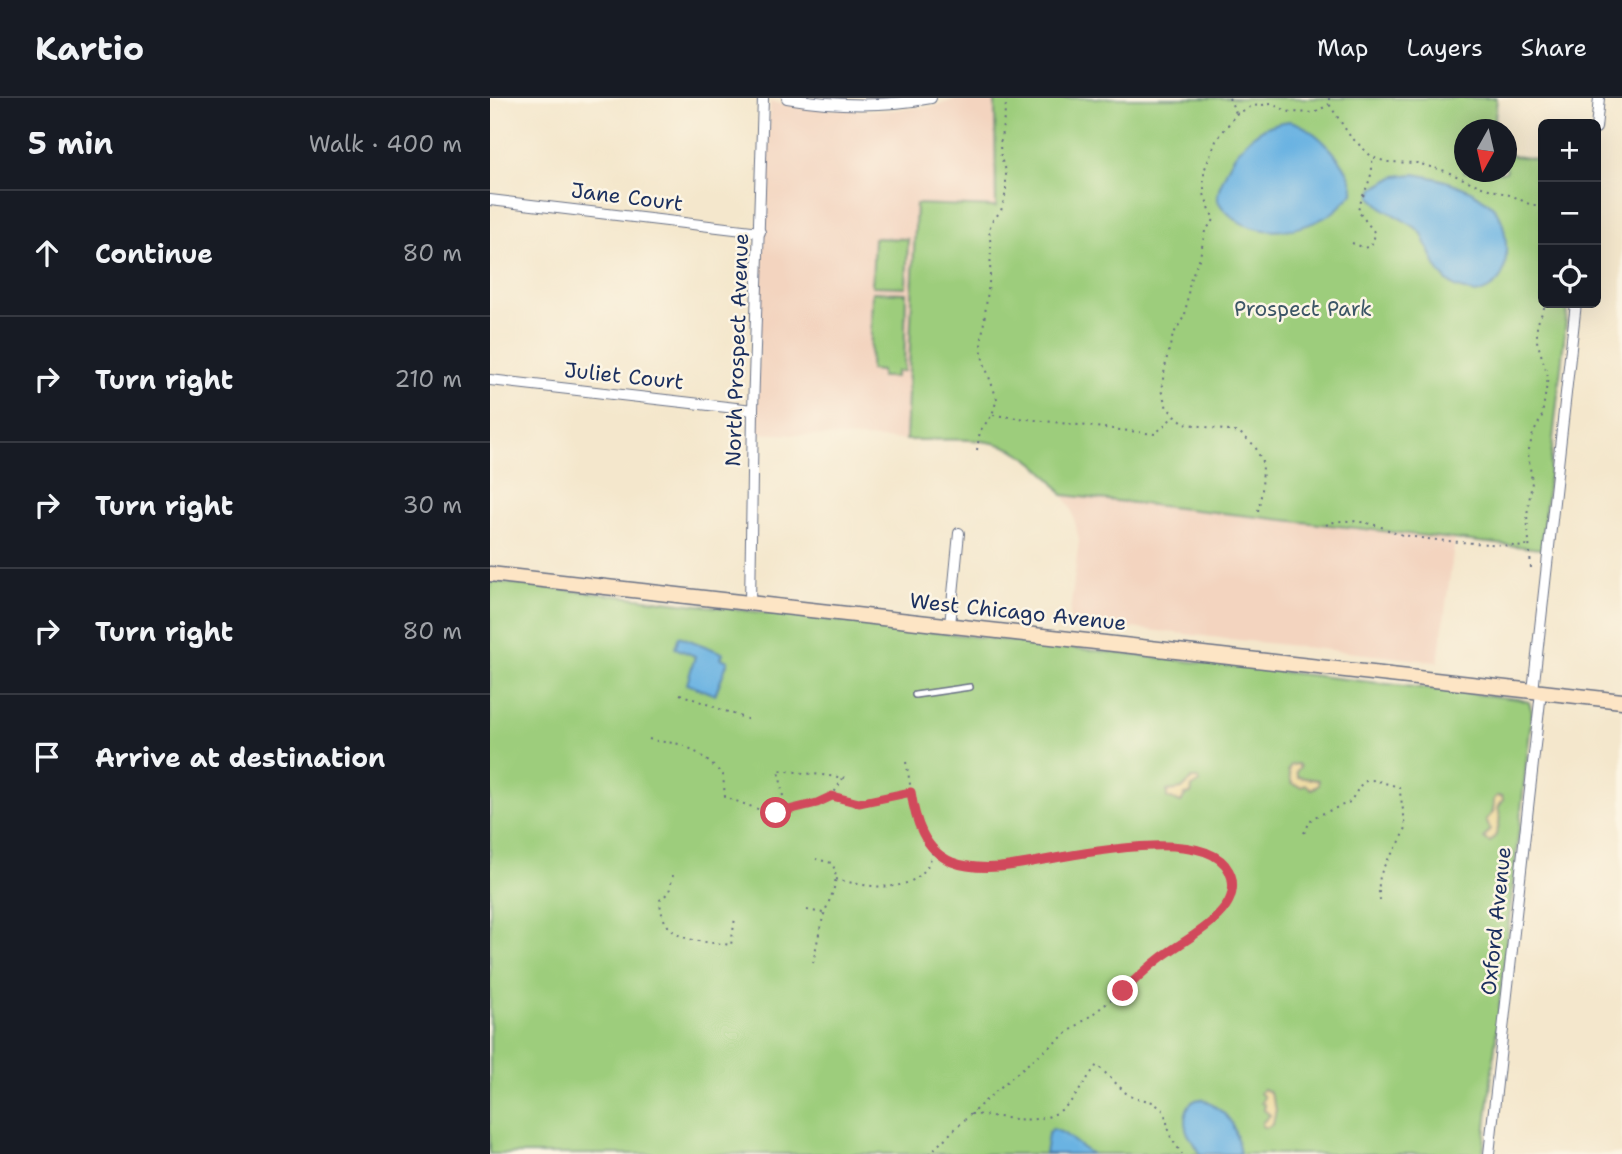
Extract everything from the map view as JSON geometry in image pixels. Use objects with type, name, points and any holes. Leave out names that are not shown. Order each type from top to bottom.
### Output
[{"type":"main road","name":"West Chicago Avenue","points":[[490,574],[1622,701]]},
{"type":"street","name":"North Prospect Avenue","points":[[750,604],[753,410],[764,98]]},
{"type":"street","points":[[787,98],[854,104],[913,102],[930,98]]},
{"type":"street","points":[[1597,119],[1599,98]]},
{"type":"street","name":"Jane Court","points":[[490,200],[760,232]]},
{"type":"street","name":"Oxford Avenue","points":[[1489,1154],[1575,308]]},
{"type":"street","name":"Juliet Court","points":[[490,380],[753,410]]},
{"type":"street","points":[[950,625],[960,533]]},
{"type":"lane","points":[[915,695],[970,687]]},
{"type":"path","points":[[977,450],[980,431],[992,415],[997,399],[983,360],[981,345],[990,275],[989,230],[1001,211],[1006,192],[1006,170],[1001,159],[1000,145],[1007,98]]},
{"type":"path","points":[[1229,98],[1236,114]]},
{"type":"path","points":[[1329,98],[1329,104],[1350,136],[1372,157],[1387,162],[1417,163],[1513,196],[1531,205],[1538,205]]},
{"type":"path","points":[[1258,511],[1263,464],[1255,446],[1240,433],[1184,423],[1167,408],[1161,390],[1173,335],[1185,315],[1191,280],[1200,257],[1205,230],[1214,220],[1204,194],[1204,171],[1216,141],[1236,114],[1253,106],[1271,104],[1290,112],[1315,113],[1329,104]]},
{"type":"path","points":[[1352,243],[1364,248],[1373,243],[1374,233],[1358,211],[1362,195],[1373,174],[1372,157]]},
{"type":"path","points":[[1531,568],[1527,515],[1532,482],[1528,453],[1542,416],[1548,377],[1537,341],[1537,325],[1544,308]]},
{"type":"path","points":[[992,415],[1155,434],[1175,415]]},
{"type":"path","points":[[1326,525],[1329,522],[1350,522],[1381,527],[1395,534],[1448,541],[1522,547],[1528,545]]},
{"type":"path","points":[[680,694],[752,721]]},
{"type":"path","points":[[720,709],[721,704]]},
{"type":"path","points":[[649,739],[683,746],[723,775],[723,794],[729,800],[766,813],[785,811],[817,803],[832,796],[845,778],[779,770],[785,811]]},
{"type":"path","points":[[906,762],[920,827],[934,850],[956,863],[989,867],[1133,847],[1195,848],[1218,856],[1227,867],[1232,880],[1230,899],[1221,912],[1021,1070],[929,1154]]},
{"type":"path","points":[[1304,833],[1312,818],[1346,804],[1366,781],[1374,780],[1399,787],[1406,827],[1381,872],[1380,900]]},
{"type":"path","points":[[832,796],[859,803],[911,792]]},
{"type":"path","points":[[836,879],[875,888],[904,883],[923,873],[929,866],[934,850]]},
{"type":"path","points":[[813,963],[824,913],[834,891],[836,879],[832,863],[816,859]]},
{"type":"path","points":[[673,875],[669,892],[660,900],[662,919],[671,932],[688,938],[731,945],[736,918]]},
{"type":"path","points":[[807,910],[824,913]]},
{"type":"path","points":[[970,1114],[1031,1119],[1052,1115],[1066,1106],[1097,1065],[1129,1096],[1153,1102],[1164,1111],[1174,1145],[1182,1154]]},
{"type":"shaded area","points":[[960,98],[995,98],[997,207],[916,204],[906,440],[755,433],[770,102],[818,109],[891,110],[935,106]]},
{"type":"shaded area","points":[[1063,495],[1455,539],[1438,662],[1069,621],[1079,540],[1072,510]]},
{"type":"green space","name":"Prospect Park","points":[[995,98],[1497,98],[1495,119],[1454,119],[1454,182],[1517,182],[1517,156],[1538,159],[1538,308],[1567,308],[1541,549],[1063,495],[1046,474],[1012,449],[975,440],[906,440],[916,204],[996,207]]},
{"type":"green space","points":[[874,238],[908,239],[906,287],[872,286]]},
{"type":"green space","points":[[872,292],[906,293],[904,371],[896,371],[896,377],[881,377],[881,371],[870,370]]},
{"type":"green space","points":[[490,581],[1529,702],[1532,712],[1483,1154],[490,1154]]},
{"type":"sand","points":[[1298,764],[1298,777],[1318,780],[1319,785],[1312,789],[1306,785],[1301,787],[1292,784],[1288,770],[1291,765]]},
{"type":"sand","points":[[1192,779],[1198,779],[1200,782],[1192,787],[1191,794],[1185,795],[1181,802],[1167,798],[1167,791],[1182,789]]},
{"type":"sand","points":[[1502,796],[1503,800],[1498,808],[1499,826],[1490,842],[1484,838],[1490,829],[1486,820],[1493,812],[1494,799]]},
{"type":"sand","points":[[1263,1089],[1269,1091],[1276,1109],[1273,1124],[1266,1128],[1262,1123],[1270,1115],[1261,1103],[1264,1097],[1260,1093]]},
{"type":"water","points":[[1289,121],[1310,130],[1331,150],[1348,172],[1353,193],[1333,213],[1307,225],[1271,231],[1247,226],[1236,220],[1218,200],[1218,192],[1227,168],[1240,149],[1257,133],[1277,123]]},
{"type":"water","points":[[1414,174],[1446,181],[1467,190],[1486,201],[1497,212],[1505,234],[1506,261],[1502,275],[1493,286],[1476,294],[1455,287],[1439,272],[1422,234],[1371,197],[1374,188],[1396,176]]},
{"type":"water","points":[[679,636],[723,653],[721,658],[728,661],[715,695],[687,684],[695,656],[675,648]]},
{"type":"water","points":[[1202,1099],[1230,1120],[1240,1154],[1200,1154],[1188,1134],[1185,1117],[1192,1103]]},
{"type":"water","points":[[1052,1129],[1093,1154],[1045,1154],[1048,1134]]},
{"type":"route","points":[[776,813],[817,803],[832,796],[859,803],[911,792],[920,827],[928,843],[940,856],[967,866],[1002,867],[1085,852],[1156,846],[1195,848],[1218,856],[1231,873],[1233,885],[1226,906],[1123,991]]}]
